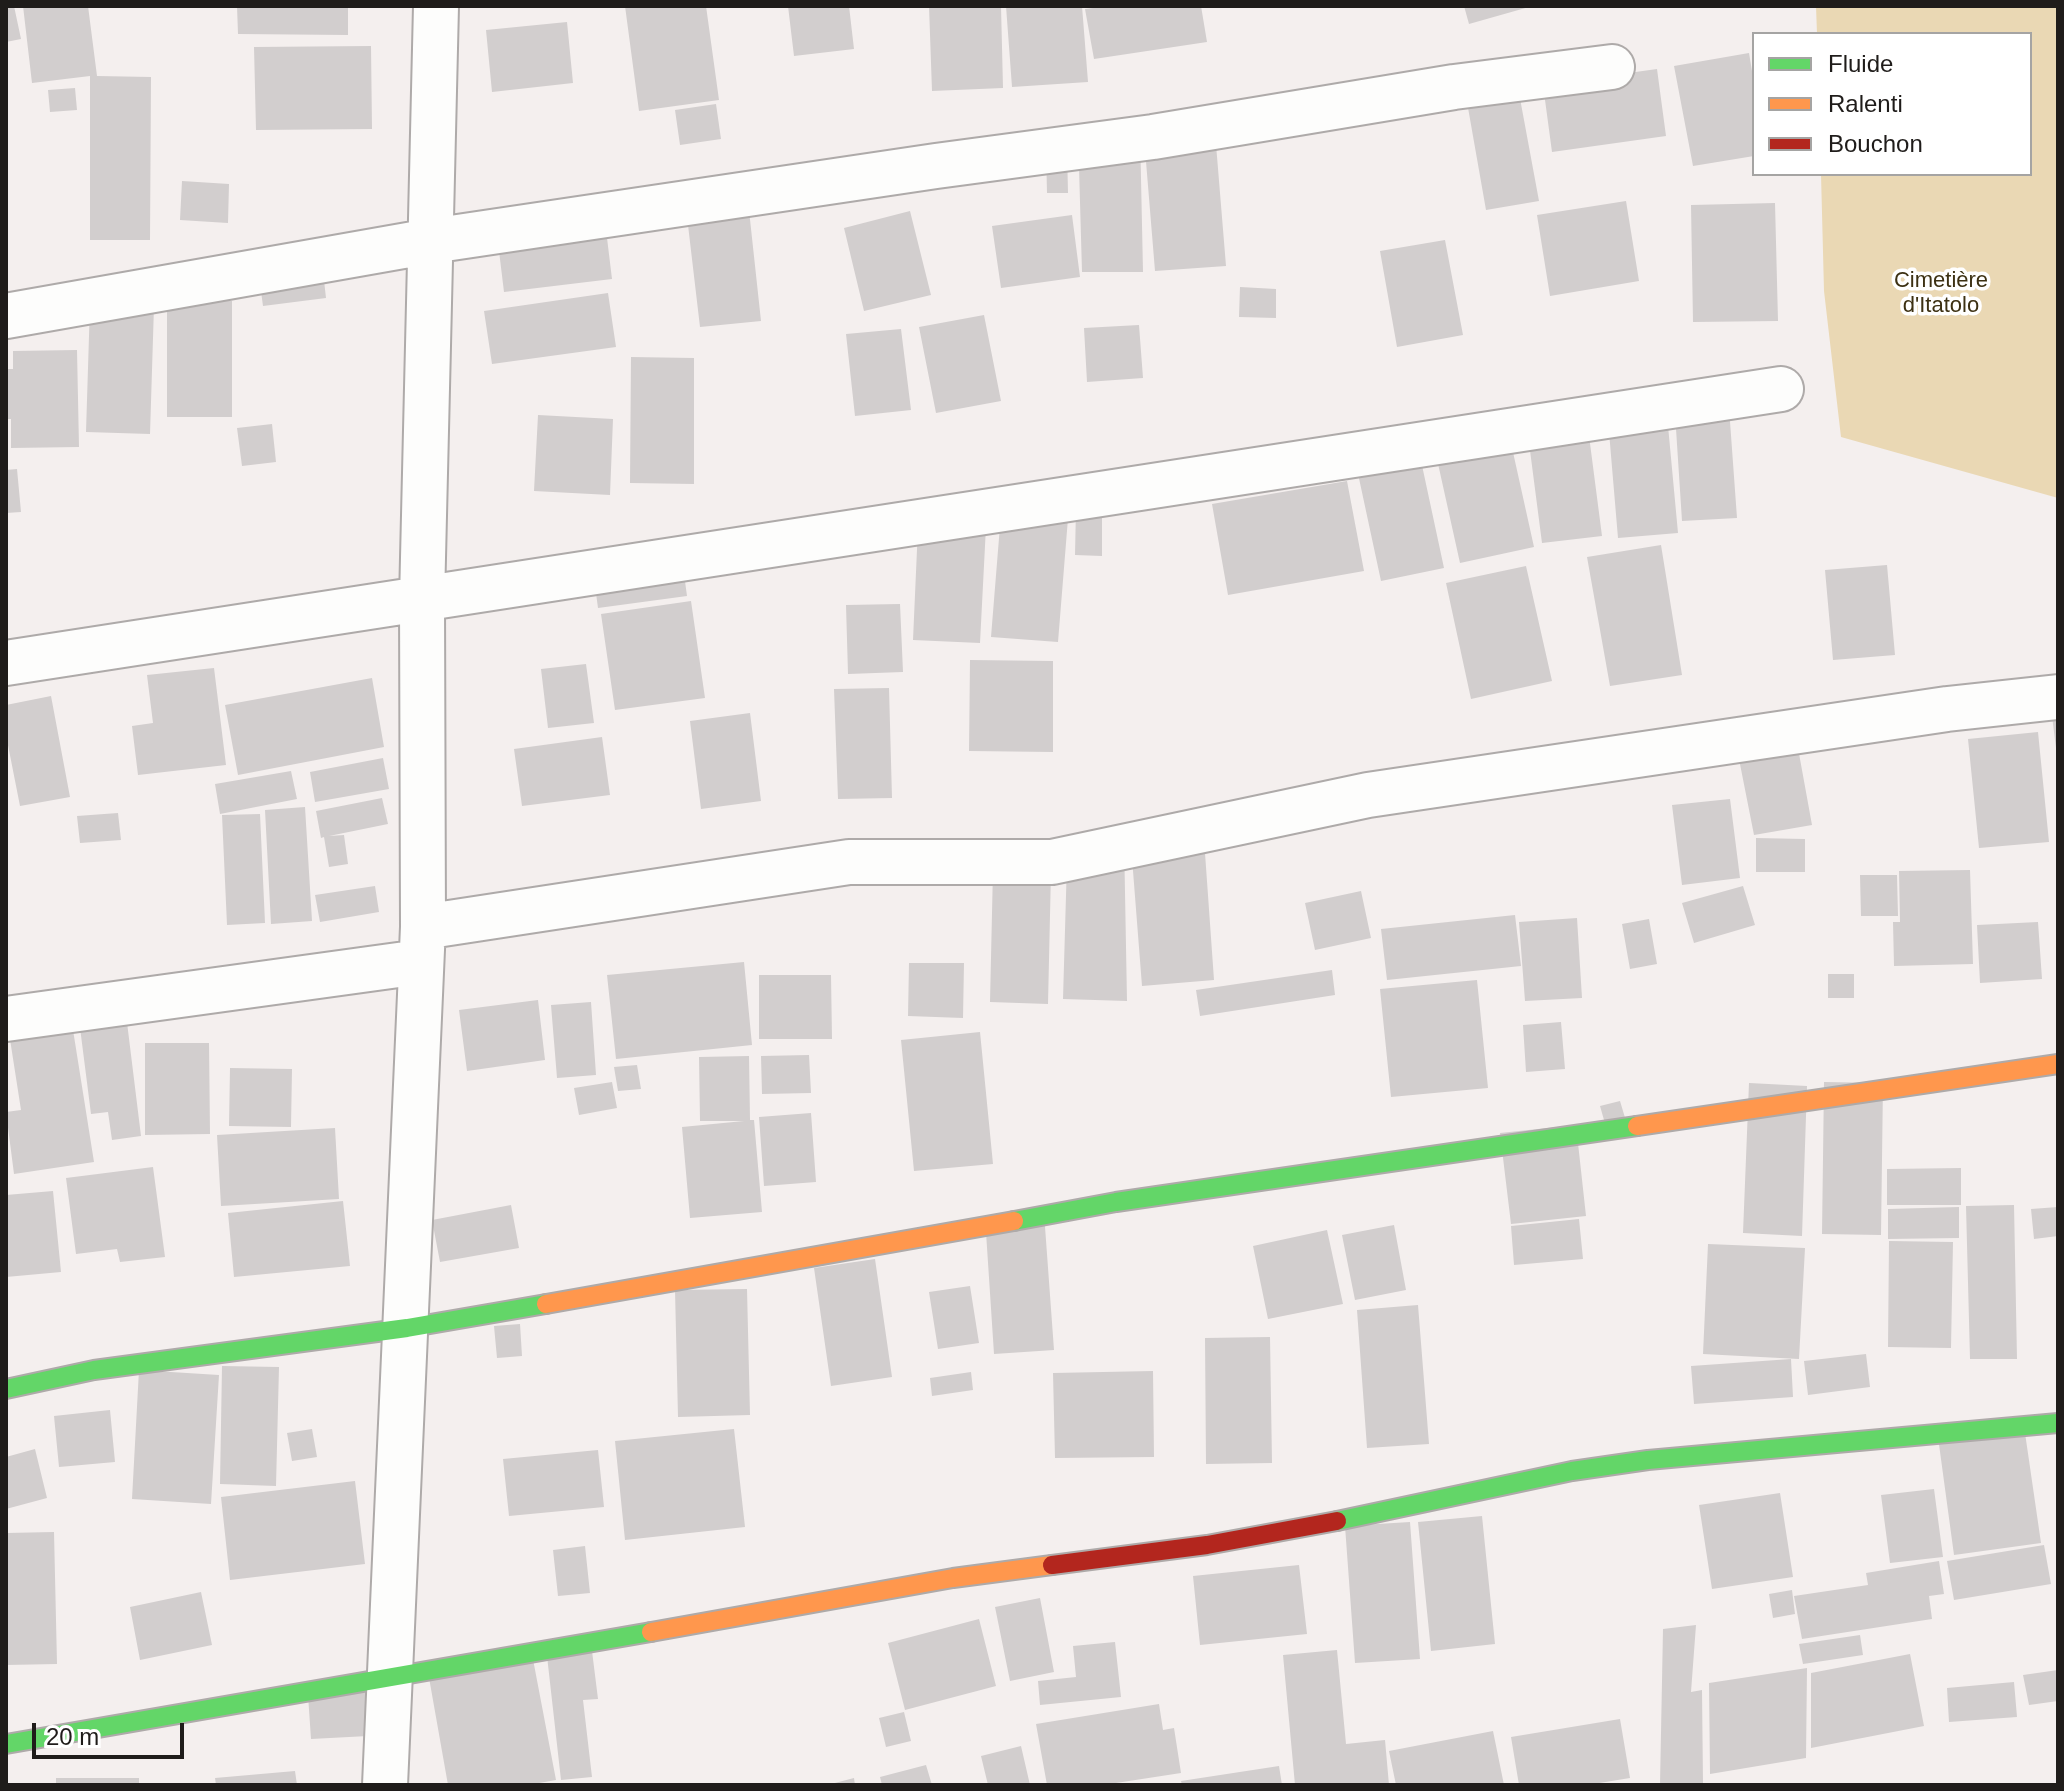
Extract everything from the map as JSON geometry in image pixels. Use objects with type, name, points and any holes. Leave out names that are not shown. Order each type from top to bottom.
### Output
[{"type":"street","points":[[385,1785],[422,944],[422,600],[436,6]]},
{"type":"street","points":[[6,316],[431,241],[1153,137],[1454,87],[1612,67]]},
{"type":"street","points":[[6,663],[1781,389]]},
{"type":"street","points":[[6,1019],[422,944],[849,862],[1052,862],[1368,795],[1947,709],[2058,697]]},
{"type":"street","points":[[6,1389],[94,1370],[407,1328],[891,1245],[1116,1202],[2058,1064]]},
{"type":"street","points":[[6,1744],[388,1680],[953,1578],[1207,1545],[1306,1528],[1572,1471],[1663,1459],[2058,1423]]},
{"type":"green space","name":"Cimetière d'Itatolo","points":[[1816,6],[2058,6],[2058,498],[1841,437],[1824,291],[1821,176],[2032,176],[2032,32],[1817,32]]},
{"type":"building","points":[[6,6],[14,6],[21,39],[6,42]]},
{"type":"building","points":[[23,6],[88,6],[97,76],[151,77],[150,240],[90,240],[90,76],[32,83]]},
{"type":"building","points":[[237,6],[348,6],[348,35],[238,34]]},
{"type":"building","points":[[625,6],[706,6],[719,100],[639,111]]},
{"type":"building","points":[[788,6],[849,6],[854,49],[794,56]]},
{"type":"building","points":[[929,6],[1001,6],[1003,88],[932,91]]},
{"type":"building","points":[[1006,6],[1082,6],[1088,82],[1012,87]]},
{"type":"building","points":[[1201,6],[1207,42],[1094,59],[1085,9]]},
{"type":"building","points":[[1464,6],[1529,6],[1529,7],[1469,24]]},
{"type":"building","points":[[567,22],[573,83],[492,92],[486,30]]},
{"type":"building","points":[[371,46],[372,129],[256,130],[254,47]]},
{"type":"building","points":[[1749,53],[1752,71],[1752,156],[1693,166],[1674,66]]},
{"type":"building","points":[[1657,69],[1666,136],[1552,152],[1543,85]]},
{"type":"building","points":[[75,88],[77,110],[50,112],[48,90]]},
{"type":"building","points":[[1519,93],[1539,201],[1486,210],[1467,102]]},
{"type":"building","points":[[716,104],[721,139],[680,145],[675,110]]},
{"type":"building","points":[[1214,120],[1226,266],[1155,271],[1143,125]]},
{"type":"building","points":[[1140,131],[1143,272],[1082,272],[1078,132]]},
{"type":"building","points":[[1067,149],[1068,193],[1047,193],[1046,150]]},
{"type":"building","points":[[182,181],[229,184],[228,223],[180,220]]},
{"type":"building","points":[[748,201],[761,321],[700,327],[686,208]]},
{"type":"building","points":[[1626,201],[1639,281],[1550,296],[1537,215]]},
{"type":"building","points":[[1775,203],[1778,321],[1693,322],[1691,205]]},
{"type":"building","points":[[603,205],[612,279],[504,292],[499,251]]},
{"type":"building","points":[[910,211],[931,295],[864,311],[844,228]]},
{"type":"building","points":[[1072,215],[1080,277],[1001,288],[992,226]]},
{"type":"building","points":[[1445,240],[1463,335],[1397,347],[1380,251]]},
{"type":"building","points":[[321,254],[326,298],[263,306],[257,262]]},
{"type":"building","points":[[1240,287],[1276,289],[1276,318],[1239,317]]},
{"type":"building","points":[[608,293],[616,347],[492,364],[484,311]]},
{"type":"building","points":[[167,301],[232,301],[232,417],[167,417]]},
{"type":"building","points":[[90,304],[154,306],[150,434],[86,432]]},
{"type":"building","points":[[984,315],[1001,401],[936,413],[919,327]]},
{"type":"building","points":[[1139,325],[1143,378],[1087,382],[1084,328]]},
{"type":"building","points":[[901,329],[911,410],[855,416],[846,334]]},
{"type":"building","points":[[77,350],[79,447],[11,448],[11,419],[6,419],[6,369],[13,369],[13,351]]},
{"type":"building","points":[[631,357],[694,358],[694,484],[630,483]]},
{"type":"building","points":[[1728,394],[1737,518],[1682,521],[1674,398]]},
{"type":"building","points":[[538,415],[613,419],[610,495],[534,491]]},
{"type":"building","points":[[1667,415],[1678,533],[1618,538],[1608,420]]},
{"type":"building","points":[[1505,416],[1534,547],[1460,563],[1431,432]]},
{"type":"building","points":[[272,424],[276,462],[242,466],[237,428]]},
{"type":"building","points":[[1414,428],[1444,568],[1381,581],[1351,441]]},
{"type":"building","points":[[1588,428],[1602,536],[1542,543],[1528,435]]},
{"type":"building","points":[[17,469],[21,512],[6,513],[6,470]]},
{"type":"building","points":[[1347,481],[1364,571],[1228,595],[1212,504]]},
{"type":"building","points":[[1002,501],[1069,506],[1058,642],[991,637]]},
{"type":"building","points":[[919,504],[987,507],[980,643],[913,640]]},
{"type":"building","points":[[1076,508],[1102,509],[1102,556],[1075,555]]},
{"type":"building","points":[[1661,545],[1682,675],[1610,686],[1587,557]]},
{"type":"building","points":[[682,559],[687,596],[598,608],[593,571]]},
{"type":"building","points":[[1887,565],[1895,655],[1833,660],[1825,570]]},
{"type":"building","points":[[1526,566],[1552,681],[1471,699],[1446,583]]},
{"type":"building","points":[[691,601],[705,698],[615,710],[601,614]]},
{"type":"building","points":[[900,604],[903,672],[848,674],[846,605]]},
{"type":"building","points":[[970,660],[1053,661],[1053,752],[969,751]]},
{"type":"building","points":[[586,664],[594,723],[548,728],[541,669]]},
{"type":"building","points":[[214,668],[226,765],[138,775],[132,726],[153,723],[147,675]]},
{"type":"building","points":[[372,678],[384,747],[238,775],[225,705]]},
{"type":"building","points":[[889,688],[892,798],[838,799],[834,689]]},
{"type":"building","points":[[51,696],[70,797],[20,806],[6,735],[6,705]]},
{"type":"building","points":[[750,713],[761,801],[701,809],[690,721]]},
{"type":"building","points":[[2052,716],[2058,716],[2058,748],[2056,748]]},
{"type":"building","points":[[2038,732],[2049,842],[1979,848],[1968,739]]},
{"type":"building","points":[[602,737],[610,795],[522,806],[514,749]]},
{"type":"building","points":[[1798,748],[1812,825],[1754,835],[1739,759]]},
{"type":"building","points":[[383,758],[389,789],[315,802],[310,772]]},
{"type":"building","points":[[291,771],[297,799],[220,814],[215,784]]},
{"type":"building","points":[[382,798],[388,824],[329,836],[344,835],[348,864],[329,867],[316,811]]},
{"type":"building","points":[[1730,799],[1740,878],[1682,885],[1672,805]]},
{"type":"building","points":[[305,807],[312,921],[271,924],[265,810]]},
{"type":"building","points":[[118,813],[121,840],[80,843],[77,816]]},
{"type":"building","points":[[260,814],[265,923],[227,925],[222,815]]},
{"type":"building","points":[[1124,838],[1127,1001],[1063,999],[1067,861]]},
{"type":"building","points":[[1756,838],[1805,839],[1805,872],[1756,872]]},
{"type":"building","points":[[1205,853],[1214,980],[1142,986],[1132,858]]},
{"type":"building","points":[[993,869],[1051,871],[1048,1004],[990,1002]]},
{"type":"building","points":[[1970,870],[1973,964],[1894,966],[1893,922],[1900,922],[1899,871]]},
{"type":"building","points":[[1860,875],[1897,875],[1898,916],[1861,916]]},
{"type":"building","points":[[375,886],[379,912],[320,922],[315,895]]},
{"type":"building","points":[[1743,886],[1755,925],[1694,943],[1682,903]]},
{"type":"building","points":[[1361,891],[1371,938],[1315,950],[1305,903]]},
{"type":"building","points":[[1515,915],[1521,966],[1387,980],[1381,929]]},
{"type":"building","points":[[1577,918],[1582,998],[1525,1001],[1519,922]]},
{"type":"building","points":[[1649,919],[1657,964],[1630,969],[1622,924]]},
{"type":"building","points":[[2038,922],[2042,979],[1980,983],[1977,925]]},
{"type":"building","points":[[744,962],[752,1045],[616,1059],[607,975]]},
{"type":"building","points":[[909,963],[964,963],[963,1018],[908,1016]]},
{"type":"building","points":[[1332,970],[1335,995],[1200,1016],[1196,990]]},
{"type":"building","points":[[1828,974],[1854,974],[1854,998],[1828,998]]},
{"type":"building","points":[[759,975],[831,975],[832,1039],[759,1039]]},
{"type":"building","points":[[1477,980],[1488,1088],[1391,1097],[1380,989]]},
{"type":"building","points":[[124,998],[141,1136],[112,1140],[108,1112],[91,1114],[77,1004]]},
{"type":"building","points":[[538,1000],[545,1060],[467,1071],[459,1010]]},
{"type":"building","points":[[591,1002],[596,1075],[557,1078],[551,1005]]},
{"type":"building","points":[[70,1011],[94,1162],[14,1174],[6,1112],[21,1110],[7,1020]]},
{"type":"building","points":[[1561,1022],[1565,1069],[1526,1072],[1523,1025]]},
{"type":"building","points":[[980,1032],[993,1164],[914,1171],[901,1040]]},
{"type":"building","points":[[145,1043],[209,1043],[210,1134],[145,1135]]},
{"type":"building","points":[[809,1055],[811,1093],[762,1094],[761,1056]]},
{"type":"building","points":[[749,1056],[750,1120],[754,1120],[762,1212],[690,1218],[682,1127],[744,1121],[700,1121],[699,1057]]},
{"type":"building","points":[[637,1065],[641,1089],[618,1091],[614,1067]]},
{"type":"building","points":[[230,1068],[292,1069],[291,1127],[229,1126]]},
{"type":"building","points":[[612,1082],[617,1108],[579,1115],[574,1088]]},
{"type":"building","points":[[1824,1082],[1883,1083],[1881,1235],[1822,1234]]},
{"type":"building","points":[[1749,1083],[1807,1086],[1802,1236],[1743,1233]]},
{"type":"building","points":[[1620,1101],[1626,1121],[1606,1127],[1600,1106]]},
{"type":"building","points":[[811,1113],[816,1182],[764,1186],[759,1117]]},
{"type":"building","points":[[1576,1125],[1586,1216],[1511,1224],[1500,1133]]},
{"type":"building","points":[[335,1128],[339,1199],[221,1206],[217,1135]]},
{"type":"building","points":[[153,1167],[165,1257],[120,1262],[117,1249],[76,1254],[66,1178]]},
{"type":"building","points":[[1961,1168],[1961,1205],[1887,1205],[1887,1169]]},
{"type":"building","points":[[53,1191],[61,1272],[6,1277],[6,1195]]},
{"type":"building","points":[[343,1201],[350,1266],[234,1277],[228,1213]]},
{"type":"building","points":[[511,1205],[519,1248],[440,1262],[432,1220]]},
{"type":"building","points":[[2014,1205],[2017,1359],[1970,1359],[1966,1206]]},
{"type":"building","points":[[1959,1207],[1959,1238],[1888,1239],[1888,1209]]},
{"type":"building","points":[[2058,1207],[2058,1236],[2034,1239],[2031,1209]]},
{"type":"building","points":[[1044,1213],[1054,1350],[994,1354],[985,1217]]},
{"type":"building","points":[[1579,1219],[1583,1259],[1514,1265],[1511,1226]]},
{"type":"building","points":[[1394,1225],[1406,1290],[1355,1300],[1342,1235]]},
{"type":"building","points":[[1327,1230],[1343,1304],[1268,1319],[1253,1246]]},
{"type":"building","points":[[1889,1241],[1953,1242],[1951,1348],[1888,1347]]},
{"type":"building","points":[[1708,1244],[1805,1248],[1799,1359],[1703,1354]]},
{"type":"building","points":[[875,1259],[892,1377],[831,1386],[814,1268]]},
{"type":"building","points":[[970,1286],[979,1343],[938,1349],[929,1292]]},
{"type":"building","points":[[747,1289],[750,1415],[678,1417],[675,1290]]},
{"type":"building","points":[[1418,1305],[1429,1444],[1367,1448],[1357,1310]]},
{"type":"building","points":[[520,1324],[522,1356],[497,1358],[494,1326]]},
{"type":"building","points":[[1270,1337],[1272,1463],[1206,1464],[1205,1338]]},
{"type":"building","points":[[1866,1354],[1870,1387],[1808,1395],[1804,1361]]},
{"type":"building","points":[[1791,1359],[1793,1397],[1694,1404],[1691,1366]]},
{"type":"building","points":[[222,1366],[279,1367],[276,1486],[220,1484]]},
{"type":"building","points":[[139,1370],[219,1375],[211,1504],[132,1499]]},
{"type":"building","points":[[1153,1371],[1154,1457],[1055,1458],[1053,1373]]},
{"type":"building","points":[[971,1372],[973,1390],[932,1396],[930,1378]]},
{"type":"building","points":[[110,1410],[115,1462],[59,1467],[54,1416]]},
{"type":"building","points":[[2024,1426],[2041,1543],[1954,1555],[1938,1437]]},
{"type":"building","points":[[312,1429],[317,1457],[292,1461],[287,1433]]},
{"type":"building","points":[[734,1429],[745,1527],[625,1540],[615,1441]]},
{"type":"building","points":[[35,1449],[47,1498],[6,1509],[6,1457]]},
{"type":"building","points":[[598,1450],[604,1507],[509,1516],[503,1459]]},
{"type":"building","points":[[355,1481],[365,1564],[230,1580],[221,1497]]},
{"type":"building","points":[[1934,1489],[1943,1557],[1890,1563],[1881,1495]]},
{"type":"building","points":[[1780,1493],[1793,1577],[1712,1589],[1699,1505]]},
{"type":"building","points":[[1482,1516],[1495,1644],[1431,1651],[1418,1522]]},
{"type":"building","points":[[1410,1522],[1420,1659],[1355,1663],[1345,1526]]},
{"type":"building","points":[[54,1532],[57,1664],[6,1665],[6,1533]]},
{"type":"building","points":[[2044,1545],[2051,1584],[1954,1600],[1947,1561]]},
{"type":"building","points":[[585,1546],[590,1593],[558,1596],[553,1550]]},
{"type":"building","points":[[1939,1561],[1944,1594],[1929,1596],[1932,1619],[1802,1639],[1794,1596],[1868,1585],[1866,1573]]},
{"type":"building","points":[[1299,1565],[1307,1634],[1200,1645],[1193,1576]]},
{"type":"building","points":[[1792,1590],[1795,1614],[1773,1618],[1769,1594]]},
{"type":"building","points":[[201,1592],[212,1645],[140,1660],[130,1607]]},
{"type":"building","points":[[1040,1598],[1054,1672],[1010,1681],[995,1607]]},
{"type":"building","points":[[979,1619],[996,1686],[905,1710],[888,1643]]},
{"type":"building","points":[[1696,1625],[1691,1692],[1702,1690],[1703,1784],[1660,1785],[1663,1629]]},
{"type":"building","points":[[1860,1635],[1863,1655],[1803,1664],[1799,1644]]},
{"type":"building","points":[[1115,1642],[1121,1697],[1040,1705],[1038,1681],[1076,1677],[1073,1646]]},
{"type":"building","points":[[1337,1650],[1346,1744],[1385,1740],[1389,1785],[1295,1785],[1283,1655]]},
{"type":"building","points":[[592,1651],[598,1699],[583,1700],[592,1777],[561,1780],[547,1656]]},
{"type":"building","points":[[532,1654],[556,1780],[528,1785],[448,1785],[428,1672]]},
{"type":"building","points":[[1910,1654],[1924,1726],[1811,1748],[1811,1673]]},
{"type":"building","points":[[1807,1668],[1806,1758],[1710,1774],[1709,1683]]},
{"type":"building","points":[[2058,1670],[2058,1701],[2029,1705],[2023,1675]]},
{"type":"building","points":[[2014,1682],[2017,1717],[1949,1722],[1947,1688]]},
{"type":"building","points":[[366,1692],[368,1736],[311,1739],[308,1695]]},
{"type":"building","points":[[1159,1704],[1163,1730],[1174,1728],[1181,1773],[1103,1785],[1047,1785],[1036,1724]]},
{"type":"building","points":[[904,1712],[911,1741],[886,1747],[879,1718]]},
{"type":"building","points":[[1620,1719],[1630,1778],[1587,1785],[1519,1785],[1511,1737]]},
{"type":"building","points":[[1493,1731],[1504,1785],[1396,1785],[1389,1751]]},
{"type":"building","points":[[1021,1746],[1030,1785],[988,1785],[981,1756]]},
{"type":"building","points":[[926,1765],[932,1785],[882,1785],[880,1777]]},
{"type":"building","points":[[1279,1766],[1282,1785],[1182,1785],[1181,1781]]},
{"type":"building","points":[[295,1771],[297,1785],[216,1785],[215,1778]]},
{"type":"building","points":[[56,1778],[139,1778],[139,1785],[56,1785]]},
{"type":"building","points":[[854,1778],[855,1785],[831,1785],[831,1784]]},
{"type":"traffic: fast","points":[[1014,1221],[1116,1202],[1637,1126]]},
{"type":"traffic: fast","points":[[6,1389],[94,1370],[407,1328],[546,1304]]},
{"type":"traffic: fast","points":[[1337,1521],[1572,1471],[1648,1460],[2058,1423]]},
{"type":"traffic: fast","points":[[6,1744],[651,1632]]},
{"type":"traffic: slow","points":[[1637,1126],[2058,1064]]},
{"type":"traffic: slow","points":[[546,1304],[1014,1221]]},
{"type":"traffic: slow","points":[[651,1632],[953,1578],[1052,1565]]},
{"type":"traffic: jam","points":[[1052,1565],[1207,1545],[1337,1521]]}]
